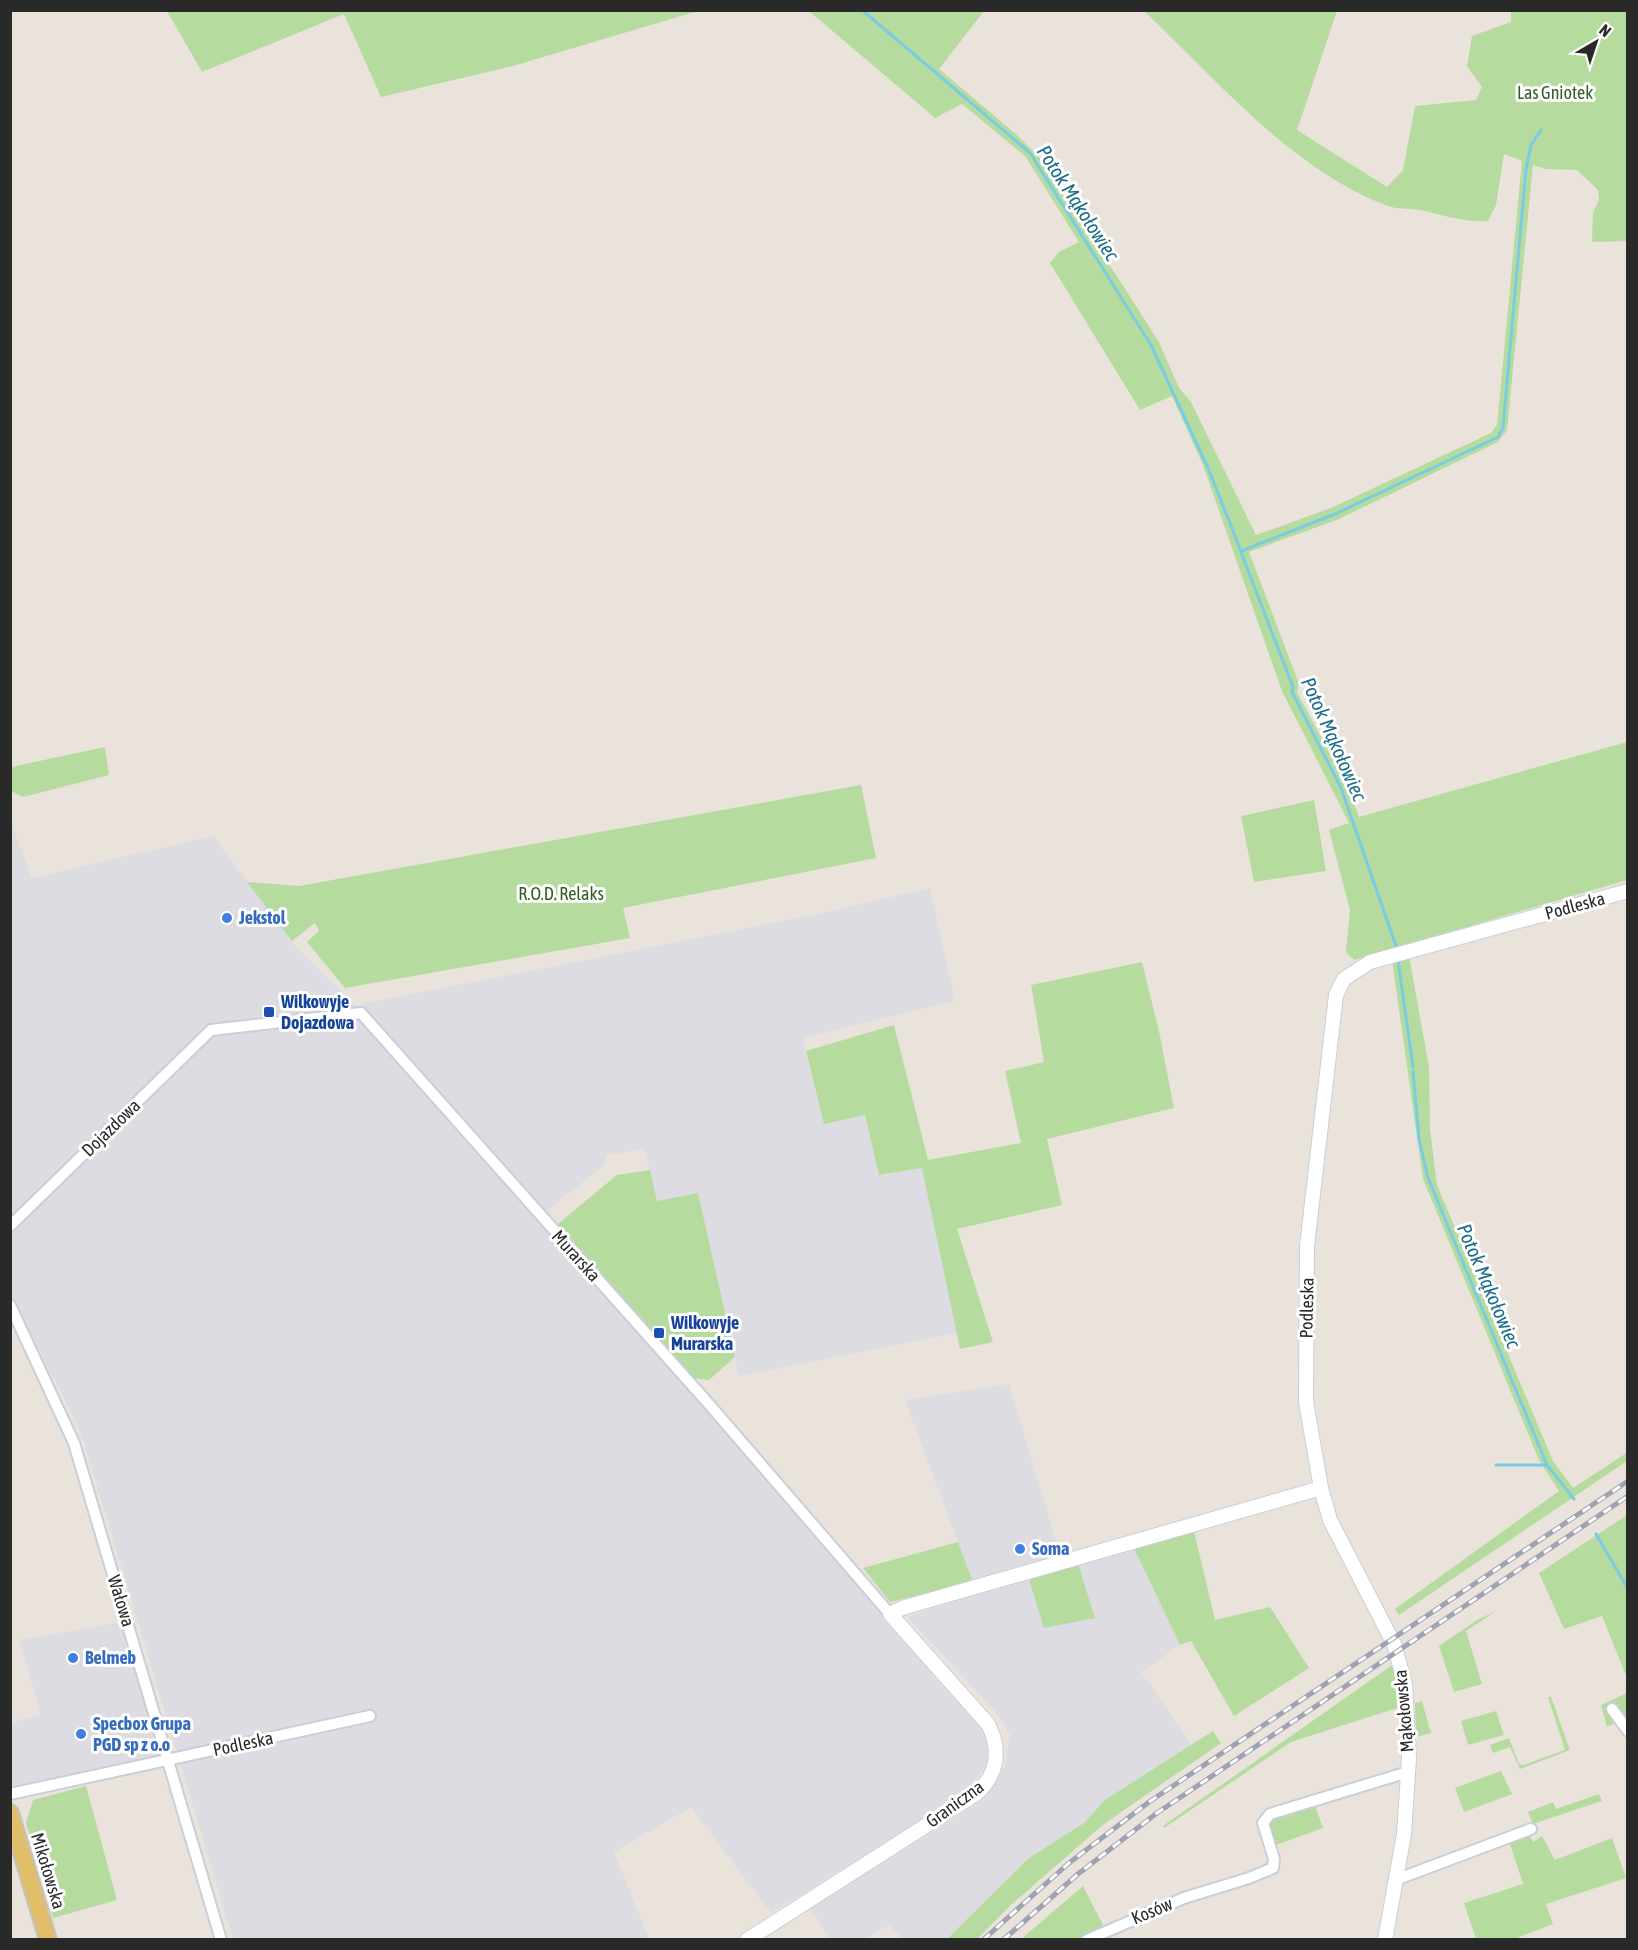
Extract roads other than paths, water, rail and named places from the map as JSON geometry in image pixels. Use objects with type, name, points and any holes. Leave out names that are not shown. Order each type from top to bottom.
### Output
[{"type":"main road","name":"Mikołowska","points":[[10,1814],[48,1940]]},
{"type":"street","name":"Podleska","points":[[1321,1488],[1306,1402],[1307,1246],[1336,995],[1344,979],[1370,962],[1628,891]]},
{"type":"street","name":"Murarska","points":[[211,1030],[361,1013],[708,1403],[890,1614]]},
{"type":"street","name":"Dojazdowa","points":[[10,1226],[211,1030]]},
{"type":"street","name":"Wałowa","points":[[10,1305],[74,1443],[222,1940]]},
{"type":"street","points":[[890,1614],[902,1608],[988,1582],[1321,1488]]},
{"type":"street","name":"Mąkołowska","points":[[1321,1488],[1330,1520],[1397,1651],[1407,1708],[1408,1772],[1398,1879],[1385,1940]]},
{"type":"street","name":"Graniczna","points":[[747,1940],[977,1793],[989,1779],[997,1752],[996,1739],[987,1724],[890,1614]]},
{"type":"street","points":[[1612,1709],[1628,1731]]},
{"type":"street","name":"Podleska","points":[[10,1794],[370,1716]]},
{"type":"street","name":"Kosów","points":[[1087,1940],[1184,1898],[1249,1878],[1273,1868],[1274,1859],[1263,1823],[1270,1814],[1408,1772]]},
{"type":"street","points":[[1398,1879],[1531,1829]]},
{"type":"waterway","name":"Potok Mąkołowiec","points":[[862,10],[1030,153],[1151,345],[1175,397]]},
{"type":"waterway","points":[[1241,551],[1335,514],[1498,437],[1503,427],[1526,170],[1531,145],[1541,130]]},
{"type":"waterway","name":"Potok Mąkołowiec","points":[[1176,399],[1208,468],[1239,546]]},
{"type":"waterway","name":"Potok Mąkołowiec","points":[[1239,547],[1293,687],[1292,692],[1341,788],[1396,946]]},
{"type":"waterway","name":"Potok Mąkołowiec","points":[[1398,960],[1413,1067]]},
{"type":"waterway","name":"Potok Mąkołowiec","points":[[1413,1071],[1419,1139],[1428,1178],[1547,1465],[1574,1499]]},
{"type":"waterway","points":[[1496,1465],[1547,1465]]},
{"type":"waterway","name":"Potok Mąkołowiec","points":[[1596,1534],[1628,1589]]},
{"type":"railway","points":[[983,1940],[1069,1863],[1149,1802],[1628,1481]]},
{"type":"railway","points":[[1003,1940],[1078,1874],[1157,1813],[1628,1496]]},
{"type":"place","name":"Jekstol","points":[[227,918]]},
{"type":"place","name":"Wilkowyje Dojazdowa","points":[[269,1012]]},
{"type":"place","name":"Wilkowyje Murarska","points":[[659,1333]]},
{"type":"place","name":"Soma","points":[[1020,1549]]},
{"type":"place","name":"Belmeb","points":[[73,1658]]},
{"type":"place","name":"Specbox Grupa PGD sp z o.o","points":[[81,1734]]},
{"type":"park label","name":"Las Gniotek","points":[[1555,93]]},
{"type":"park label","name":"R.O.D. Relaks","points":[[561,894]]}]
